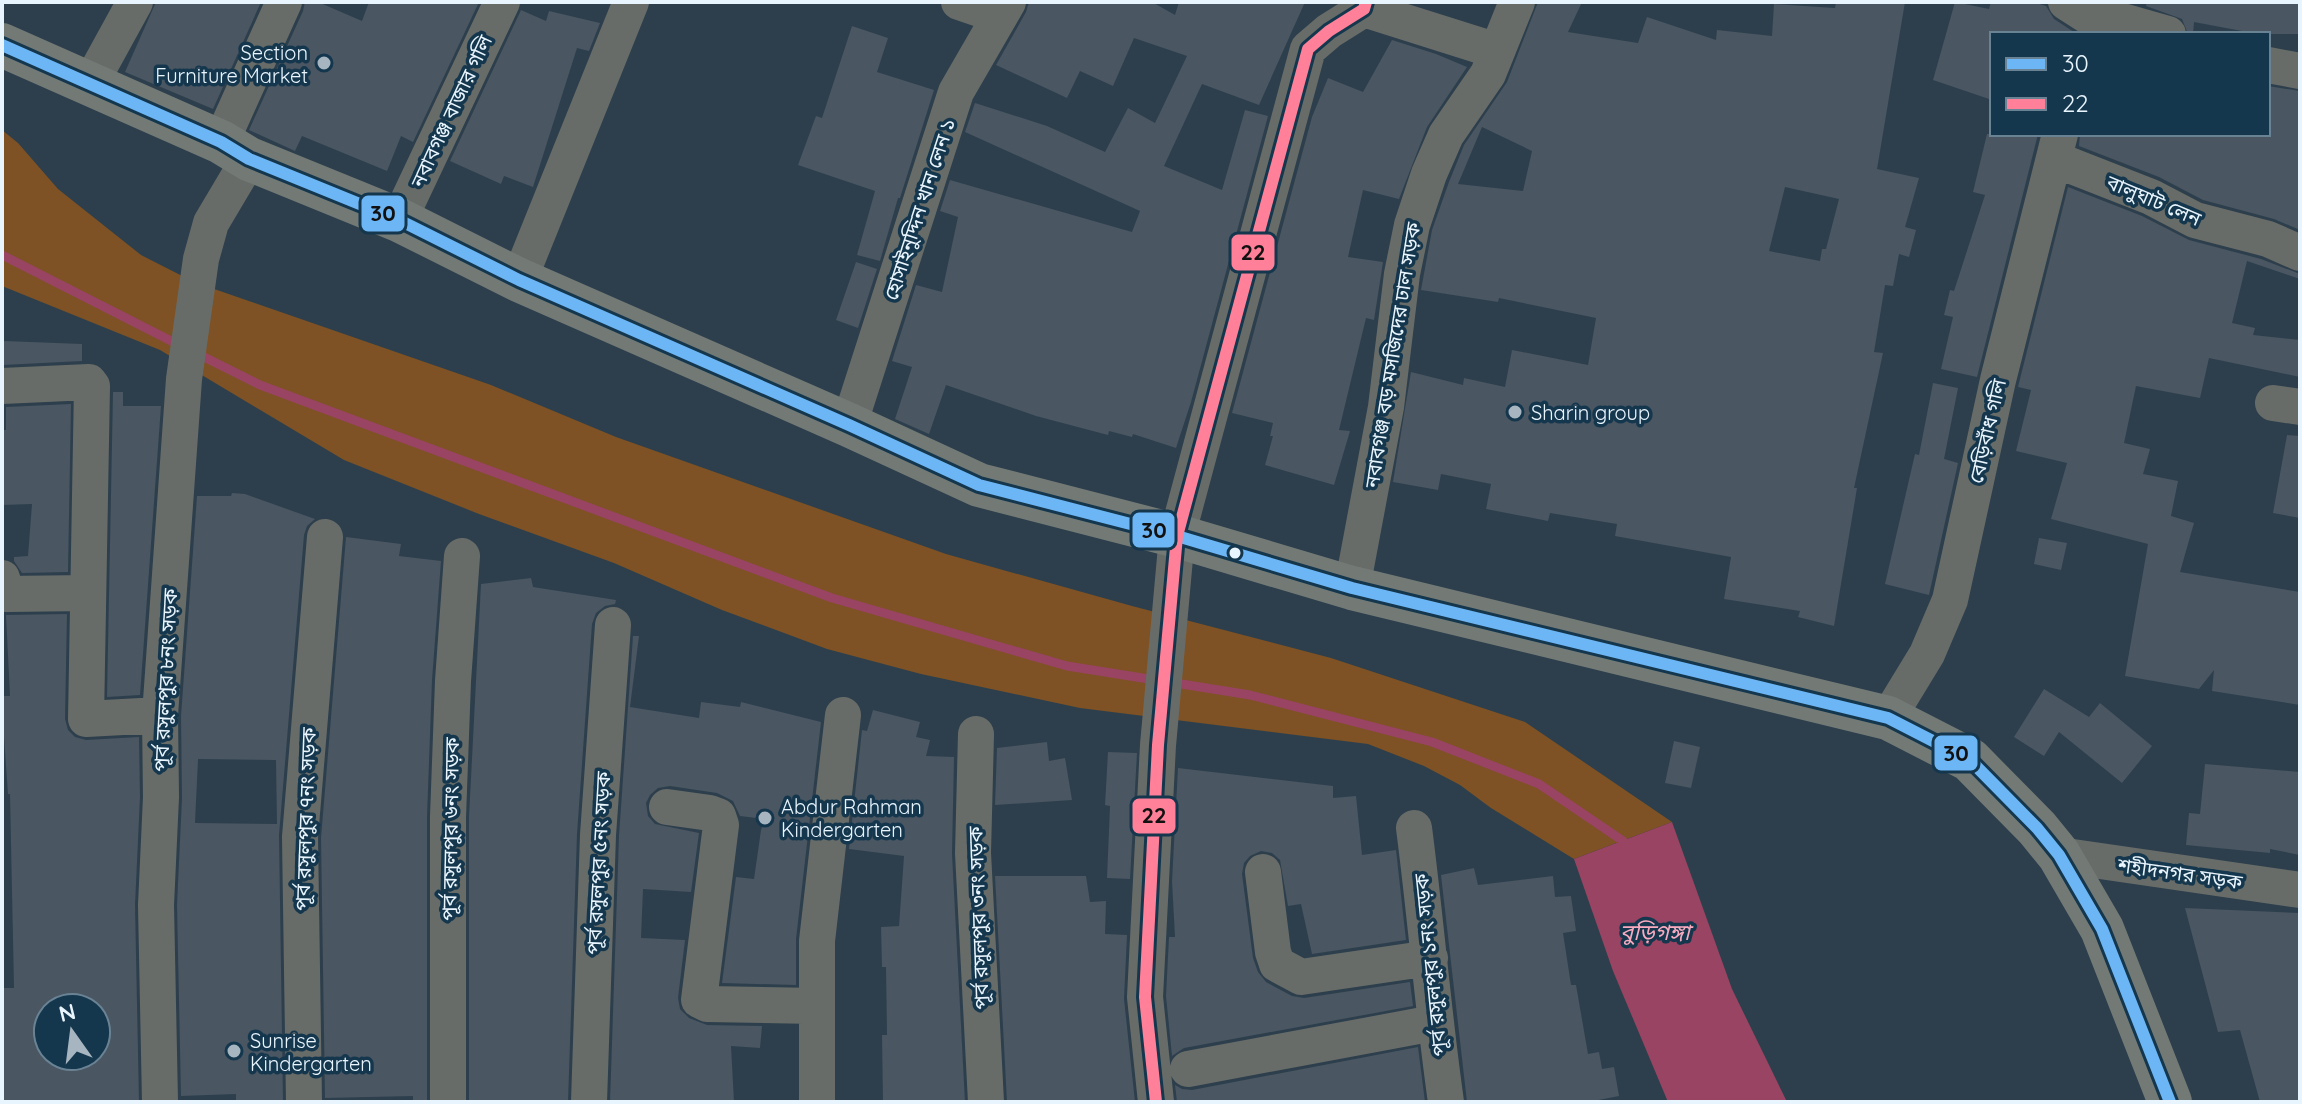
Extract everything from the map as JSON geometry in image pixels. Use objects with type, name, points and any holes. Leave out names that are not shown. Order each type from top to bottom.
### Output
[{"type":"highway","points":[[2,45],[399,220],[519,280],[979,485],[1175,554],[1352,588],[1888,718],[1970,760],[2037,828],[2059,855],[2102,929],[2170,1102]]},
{"type":"street","points":[[90,84],[135,2]]},
{"type":"street","name":"পূর্ব রসুলপুর ৮নং সড়ক","points":[[160,1102],[156,905],[161,797],[160,715],[184,379],[201,259],[284,2]]},
{"type":"street","name":"নবাবগঞ্জ বাজার গলি","points":[[399,220],[502,2]]},
{"type":"street","points":[[519,280],[631,2]]},
{"type":"street","points":[[959,2],[1004,9]]},
{"type":"street","name":"নবাবগঞ্জ বড় মসজিদের ঢাল সড়ক","points":[[1352,588],[1386,407],[1402,274],[1412,225],[1446,135],[1488,74],[1517,2]]},
{"type":"street","points":[[1156,1102],[1145,997],[1158,745],[1175,554],[1308,49],[1365,6],[1497,51]]},
{"type":"street","name":"হোসাইনুদ্দিন খান লেন ১","points":[[849,425],[956,92],[1004,9]]},
{"type":"street","points":[[2081,18],[2119,20],[2161,32]]},
{"type":"street","points":[[2270,65],[2300,71]]},
{"type":"street","name":"বালুঘাট লেন","points":[[2057,146],[2195,220],[2268,239],[2300,253]]},
{"type":"street","name":"বেড়িবাঁধ গলি","points":[[1888,718],[1927,654],[1950,600],[1998,380],[2057,146]]},
{"type":"street","points":[[2,386],[89,382],[92,386],[86,719],[160,715]]},
{"type":"street","name":"পূর্ব রসুলপুর ৭নং সড়ক","points":[[304,1102],[300,837],[325,537]]},
{"type":"street","name":"পূর্ব রসুলপুর ৬নং সড়ক","points":[[448,1102],[448,817],[462,556]]},
{"type":"street","points":[[2,578],[6,594],[88,593]]},
{"type":"street","name":"পূর্ব রসুলপুর ৫নং সড়ক","points":[[589,1102],[598,835],[613,625]]},
{"type":"street","points":[[817,1102],[817,941],[843,715]]},
{"type":"street","name":"পূর্ব রসুলপুর ৩নং সড়ক","points":[[976,734],[973,853],[986,1102]]},
{"type":"street","points":[[667,807],[710,813],[718,816],[721,825],[699,1000],[707,1004],[817,1006]]},
{"type":"street","name":"পূর্ব রসুলপুর ১নং সড়ক","points":[[1414,828],[1430,958],[1434,1023],[1446,1102]]},
{"type":"street","name":"শহীদনগর সড়ক","points":[[2059,855],[2300,890]]},
{"type":"street","points":[[1263,872],[1277,964],[1301,977],[1430,958]]},
{"type":"street","points":[[1188,1069],[1434,1023]]},
{"type":"shaded area","points":[[2,130],[18,143],[58,189],[141,255],[194,282],[491,385],[616,437],[946,554],[1331,658],[1525,722],[1672,822],[1574,859],[1491,808],[1460,785],[1424,766],[1368,744],[1080,708],[921,674],[827,649],[722,610],[614,563],[344,460],[160,350],[2,286]]},
{"type":"water","name":"বুড়িগঙ্গা","points":[[1672,822],[1732,989],[1787,1102],[1668,1102],[1613,971],[1574,859]]},
{"type":"building","points":[[156,2],[261,2],[213,109],[125,72]]},
{"type":"building","points":[[305,2],[318,2],[362,21],[369,2],[479,2],[413,142],[401,136],[387,171],[302,136],[295,151],[249,130]]},
{"type":"building","points":[[1029,2],[1152,2],[1175,15],[1179,2],[1305,2],[1259,105],[1202,84],[1164,166],[1222,190],[1245,110],[1268,116],[1176,448],[1133,434],[1132,437],[1109,431],[1108,435],[1036,416],[946,385],[929,434],[895,419],[912,367],[892,361],[916,285],[942,292],[958,217],[940,211],[950,180],[1132,232],[1140,211],[965,132],[975,103],[1047,126],[1105,152],[1128,108],[1155,123],[1187,56],[1134,38],[1113,86],[1080,71],[1067,98],[996,65]]},
{"type":"building","points":[[1538,2],[1582,2],[1568,32],[1638,43],[1647,17],[1716,40],[1717,30],[1772,36],[1774,4],[1835,8],[1836,2],[1905,2],[1877,169],[1919,178],[1905,227],[1916,230],[1909,257],[1899,254],[1893,286],[1885,285],[1874,352],[1883,353],[1854,488],[1857,488],[1834,626],[1798,617],[1800,611],[1724,599],[1731,557],[1615,536],[1617,524],[1550,513],[1548,521],[1486,509],[1491,484],[1441,474],[1438,490],[1393,482],[1411,372],[1463,385],[1464,378],[1505,387],[1512,350],[1588,365],[1596,318],[1499,298],[1498,302],[1421,290],[1432,230],[1464,145],[1507,82]],"holes":[[[1482,127],[1532,151],[1523,191],[1458,184]],[[1785,187],[1839,199],[1820,261],[1769,251]]]},
{"type":"building","points":[[1955,2],[1989,9],[1991,2],[2033,2],[2046,6],[2054,19],[2074,32],[1990,32],[1990,99],[1933,80]]},
{"type":"building","points":[[2147,2],[2300,2],[2300,34],[2247,32],[2194,22],[2193,32],[2187,32],[2182,19],[2146,6]]},
{"type":"building","points":[[521,10],[546,21],[549,11],[600,23],[589,51],[577,48],[533,187],[504,176],[501,184],[450,161]]},
{"type":"building","points":[[852,26],[888,38],[877,72],[934,90],[880,261],[857,255],[875,191],[798,165],[816,116],[822,118]]},
{"type":"building","points":[[1392,40],[1467,67],[1427,127],[1399,199],[1363,190],[1348,257],[1383,262],[1374,320],[1366,318],[1339,430],[1350,431],[1334,485],[1265,465],[1273,436],[1270,436],[1273,423],[1232,413],[1312,117],[1328,78],[1363,92]]},
{"type":"building","points":[[2270,86],[2300,91],[2300,230],[2274,219],[2203,200],[2159,177],[2079,146],[2080,136],[2270,136]]},
{"type":"building","points":[[1987,134],[2037,136],[1977,377],[1941,369],[1953,317],[1944,315],[1950,290],[1954,291],[1985,195],[1973,192]]},
{"type":"building","points":[[2068,187],[2142,216],[2189,240],[2261,259],[2300,274],[2300,279],[2247,261],[2232,323],[2255,328],[2253,335],[2300,340],[2300,377],[2209,358],[2200,398],[2136,386],[2124,443],[2150,449],[2143,474],[2178,481],[2171,516],[2194,523],[2180,572],[2300,592],[2300,705],[2212,691],[2214,670],[2199,689],[2125,676],[2148,544],[2051,519],[2067,463],[2016,451],[2031,390],[2018,387]]},
{"type":"building","points":[[856,262],[877,269],[858,328],[836,320]]},
{"type":"building","points":[[4,341],[82,344],[82,361],[3,365]]},
{"type":"building","points":[[1933,383],[1958,388],[1944,459],[1958,463],[1929,595],[1885,584],[1915,454],[1919,455]]},
{"type":"building","points":[[113,392],[123,392],[123,406],[161,406],[140,695],[107,697]]},
{"type":"building","points":[[71,404],[68,572],[22,573],[14,557],[28,556],[32,504],[2,505],[2,430],[6,430],[6,407]]},
{"type":"building","points":[[2287,435],[2300,436],[2300,518],[2273,513]]},
{"type":"building","points":[[232,493],[245,494],[315,519],[307,526],[304,535],[279,835],[283,1102],[236,1102],[236,1094],[181,1096],[177,905],[182,798],[181,716],[197,496],[231,496]],"holes":[[[198,759],[276,760],[277,824],[195,823]]]},
{"type":"building","points":[[346,537],[401,544],[399,556],[441,561],[432,680],[427,817],[427,1100],[413,1100],[413,1096],[325,1098],[321,838]]},
{"type":"building","points":[[2039,538],[2067,543],[2061,570],[2034,564]]},
{"type":"building","points":[[531,578],[533,587],[616,600],[615,604],[605,606],[596,613],[592,624],[577,834],[568,1102],[469,1102],[469,817],[481,584]]},
{"type":"building","points":[[67,614],[65,719],[68,730],[75,737],[86,740],[139,737],[140,797],[135,905],[139,1102],[2,1102],[2,988],[14,988],[10,794],[2,708],[2,696],[10,696],[6,615]]},
{"type":"building","points":[[633,636],[639,636],[630,707],[699,718],[701,702],[740,707],[741,702],[821,722],[796,939],[796,985],[722,983],[736,877],[754,879],[765,819],[740,816],[733,801],[717,793],[670,786],[658,788],[646,803],[648,816],[655,824],[699,833],[691,892],[643,889],[641,938],[685,940],[678,998],[680,1009],[689,1018],[707,1025],[762,1026],[760,1048],[731,1046],[734,1102],[610,1102],[619,836]]},
{"type":"building","points":[[2044,689],[2089,717],[2100,703],[2152,746],[2122,783],[2059,732],[2044,756],[2014,737]]},
{"type":"building","points":[[873,710],[920,722],[916,737],[930,740],[926,756],[954,757],[952,854],[965,1102],[883,1102],[882,1035],[887,1035],[886,967],[882,967],[881,927],[899,926],[904,856],[849,849],[862,730],[867,731]]},
{"type":"building","points":[[1674,741],[1700,747],[1691,788],[1665,783]]},
{"type":"building","points":[[1047,742],[1049,761],[1065,758],[1072,800],[995,805],[997,748]]},
{"type":"building","points":[[1108,752],[1137,753],[1130,879],[1107,878],[1110,806],[1105,805]]},
{"type":"building","points":[[2205,764],[2300,772],[2300,855],[2270,849],[2270,853],[2186,845],[2189,813],[2200,814]]},
{"type":"building","points":[[1178,768],[1333,786],[1333,798],[1356,796],[1362,855],[1396,850],[1406,940],[1312,954],[1301,904],[1288,906],[1280,860],[1272,853],[1261,851],[1244,863],[1242,874],[1253,958],[1266,982],[1292,996],[1304,998],[1410,982],[1413,1006],[1184,1048],[1172,1056],[1166,996],[1169,937],[1175,937],[1172,881]]},
{"type":"building","points":[[1474,868],[1478,885],[1553,876],[1555,897],[1571,896],[1576,931],[1563,933],[1571,985],[1576,985],[1588,1054],[1599,1052],[1602,1069],[1614,1067],[1619,1096],[1588,1102],[1467,1102],[1441,875]]},
{"type":"building","points":[[995,876],[1086,876],[1090,902],[1106,901],[1105,934],[1127,935],[1124,999],[1135,1102],[1007,1102]]},
{"type":"building","points":[[2185,908],[2300,913],[2300,1102],[2260,1102],[2240,1030],[2218,1032]]},
{"type":"building","points":[[1418,1047],[1425,1102],[1177,1102],[1175,1085],[1192,1090]]},
{"type":"waterway","points":[[2,255],[181,346]]},
{"type":"waterway","points":[[194,352],[260,385],[832,598],[1067,666],[1155,680]]},
{"type":"waterway","points":[[1169,682],[1250,695],[1432,742],[1539,784],[1623,841]]},
{"type":"transit line","name":"22","points":[[1156,1102],[1145,997],[1158,745],[1177,536],[1308,49],[1329,31],[1364,9],[1366,2]]},
{"type":"transit line","name":"30","points":[[2,45],[221,142],[249,159],[399,220],[519,280],[979,485],[1177,536],[1352,588],[1888,718],[1970,760],[2037,828],[2059,855],[2102,929],[2170,1102]]},
{"type":"place","name":"Section Furniture Market","points":[[324,63]]},
{"type":"place","name":"Sharin group","points":[[1515,412]]},
{"type":"place","name":"Abdur Rahman Kindergarten","points":[[765,818]]},
{"type":"place","name":"Sunrise Kindergarten","points":[[234,1051]]}]
